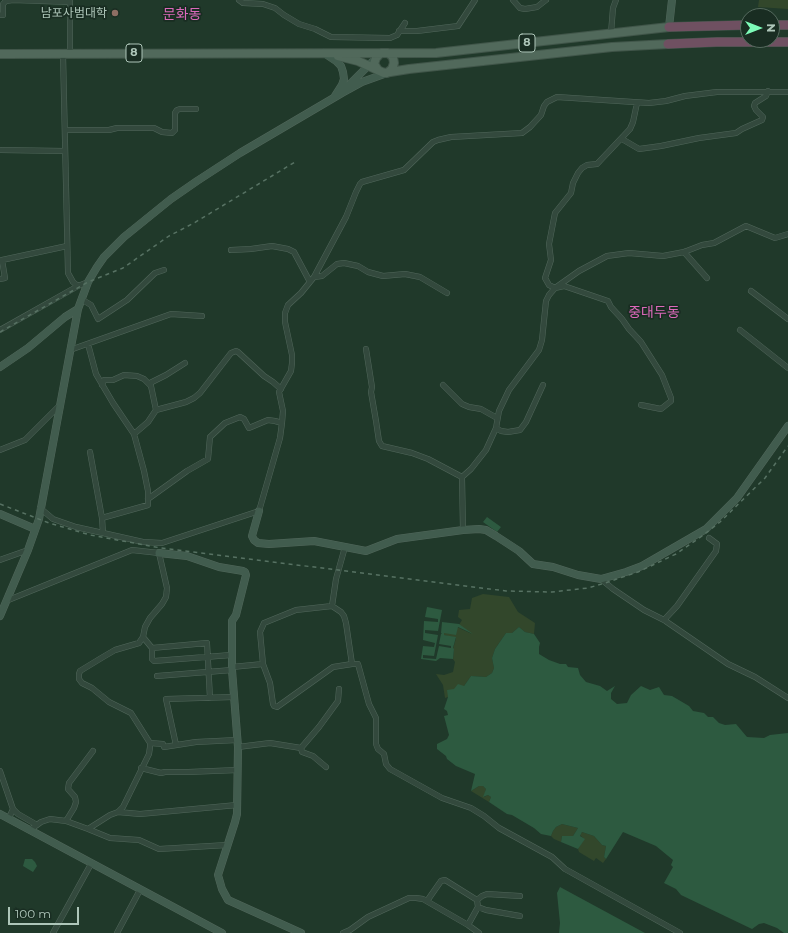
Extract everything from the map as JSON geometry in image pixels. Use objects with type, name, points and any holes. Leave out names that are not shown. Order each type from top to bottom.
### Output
[{"type":"highway","name":"8","points":[[669,27],[740,25]]},
{"type":"highway","name":"8","points":[[668,44],[788,42]]},
{"type":"main road","name":"8","points":[[0,54],[436,53],[669,27]]},
{"type":"main road","name":"8","points":[[387,72],[612,47],[668,44]]},
{"type":"main road","name":"8","points":[[324,53],[358,61],[378,70]]},
{"type":"main road","points":[[384,53],[390,55],[394,60],[392,69],[384,73],[378,70],[374,64],[378,55],[384,53]]},
{"type":"street","points":[[239,0],[242,3],[269,5],[300,24],[315,28],[331,37],[390,38],[397,35],[405,23]]},
{"type":"street","points":[[399,31],[417,31],[458,26],[475,0]]},
{"type":"street","points":[[513,0],[520,8],[525,9],[537,7],[546,0]]},
{"type":"street","points":[[611,33],[613,8],[616,0]]},
{"type":"street","points":[[669,27],[672,0]]},
{"type":"street","points":[[0,15],[3,15],[3,4],[6,1],[70,1],[66,54],[65,130],[67,246],[68,273],[73,282],[78,286]]},
{"type":"street","points":[[324,53],[336,61],[341,66],[343,72],[344,79],[342,85],[334,98]]},
{"type":"street","points":[[342,93],[376,58]]},
{"type":"street","points":[[0,616],[28,550],[35,529],[44,492],[78,309],[88,282],[104,257],[124,237],[172,199],[240,152],[362,82],[387,72]]},
{"type":"street","points":[[622,139],[638,149],[736,133],[762,120],[763,117],[754,106],[755,103],[766,96],[768,91]]},
{"type":"street","points":[[788,92],[717,92],[685,96],[666,102],[637,103],[557,97],[547,102],[541,115],[522,133],[451,137],[433,142],[404,170],[360,184],[346,217],[314,277],[288,305],[285,313],[285,322],[291,348],[291,370],[279,396],[282,411],[280,438],[252,536],[258,543],[269,544],[314,541],[366,551],[397,539],[463,530],[486,530],[510,545],[533,564],[553,567],[578,575],[601,579],[642,566],[706,528],[737,498],[788,426]]},
{"type":"street","points":[[637,103],[630,130],[598,164],[582,168],[576,178],[571,193],[555,212],[549,244],[551,260],[545,278],[549,285],[555,288],[564,286],[608,301],[611,307],[641,342],[662,375],[671,398],[671,401],[661,409],[641,405]]},
{"type":"street","points":[[65,130],[154,128],[162,132],[172,133],[175,130],[175,113],[177,110],[196,109]]},
{"type":"street","points":[[0,150],[65,151]]},
{"type":"street","points":[[463,530],[462,477],[471,469],[486,450],[496,428],[497,418],[509,390],[539,350],[542,340],[546,301],[555,288],[579,271],[607,256],[629,253],[663,256],[684,252],[702,245],[714,243],[746,226],[775,238],[788,234]]},
{"type":"street","points":[[0,279],[5,278],[2,260],[67,246]]},
{"type":"street","points":[[231,250],[272,246],[288,249],[294,252],[310,282]]},
{"type":"street","points":[[684,252],[707,278]]},
{"type":"street","points":[[314,277],[322,276],[338,264],[344,263],[358,266],[368,272],[383,276],[405,274],[416,276],[447,293]]},
{"type":"street","points":[[81,299],[91,305],[98,319],[127,300],[155,273],[164,270]]},
{"type":"street","points":[[0,330],[78,286],[88,282]]},
{"type":"street","points":[[751,291],[788,319]]},
{"type":"street","points":[[0,367],[28,348],[58,323],[78,309]]},
{"type":"street","points":[[70,350],[171,314],[202,316]]},
{"type":"street","points":[[58,323],[74,325]]},
{"type":"street","points":[[740,330],[788,368]]},
{"type":"street","points":[[88,344],[96,374],[134,434],[148,491],[148,505],[102,518]]},
{"type":"street","points":[[366,349],[379,441],[382,446],[412,453],[428,459],[462,477]]},
{"type":"street","points":[[134,434],[148,422],[156,410],[186,402],[194,398],[200,393],[232,353],[236,351],[281,389]]},
{"type":"street","points":[[150,383],[185,363]]},
{"type":"street","points":[[102,385],[104,380],[113,380],[124,375],[137,376],[150,383],[156,410]]},
{"type":"street","points":[[443,385],[462,404],[469,408],[481,409],[497,418]]},
{"type":"street","points":[[496,428],[501,431],[508,432],[520,430],[526,422],[543,385]]},
{"type":"street","points":[[0,450],[25,440],[36,431],[44,420],[59,406]]},
{"type":"street","points":[[148,499],[187,471],[208,459],[210,437],[225,423],[240,417],[244,419],[249,428],[268,420],[282,423]]},
{"type":"street","points":[[90,452],[104,533]]},
{"type":"street","points":[[40,508],[53,519],[76,527],[143,542],[162,543],[259,511]]},
{"type":"street","points":[[0,514],[35,529]]},
{"type":"street","points":[[664,620],[677,606],[716,551],[717,544],[709,538]]},
{"type":"street","points":[[332,606],[336,579],[345,547]]},
{"type":"street","points":[[0,560],[28,550]]},
{"type":"street","points":[[6,601],[132,550],[187,556],[220,567],[245,572],[246,575],[236,615],[232,621],[232,668],[238,770],[237,805],[235,822],[218,875],[222,889],[228,900],[301,933]]},
{"type":"street","points":[[88,829],[110,815],[118,812],[123,807],[149,754],[150,743],[131,713],[109,702],[92,688],[82,683],[79,674],[80,671],[115,650],[138,643],[143,637],[145,627],[150,618],[166,597],[167,588],[159,553]]},
{"type":"street","points":[[601,579],[644,610],[664,620],[728,664],[755,677],[788,698]]},
{"type":"street","points":[[352,664],[344,616],[332,606],[296,610],[264,623],[260,632],[263,664],[270,683],[273,704],[278,707],[332,668],[358,664],[369,704],[376,718],[376,744],[378,749],[384,754],[386,764],[390,769],[442,798],[471,808],[499,828],[552,857],[565,869],[680,933]]},
{"type":"street","points":[[143,637],[152,648],[152,659],[154,661],[232,655]]},
{"type":"street","points":[[152,648],[206,643],[210,698]]},
{"type":"street","points":[[157,676],[209,672],[263,664]]},
{"type":"street","points":[[301,748],[338,701],[339,689]]},
{"type":"street","points":[[176,745],[166,699],[234,697]]},
{"type":"street","points":[[150,743],[163,744],[164,747],[196,742],[237,744],[270,743],[301,748]]},
{"type":"street","points":[[301,748],[302,752],[313,756],[326,767]]},
{"type":"street","points":[[66,821],[76,802],[75,797],[68,789],[69,783],[93,751]]},
{"type":"street","points":[[141,768],[161,773],[238,770]]},
{"type":"street","points":[[0,771],[14,809],[18,814],[37,825]]},
{"type":"street","points":[[118,812],[140,814],[237,805]]},
{"type":"street","points":[[9,818],[14,809]]},
{"type":"street","points":[[0,814],[222,933]]},
{"type":"street","points":[[30,830],[41,822],[50,819],[66,821],[110,838],[138,840],[159,849],[227,845]]},
{"type":"street","points":[[53,933],[91,864]]},
{"type":"street","points":[[427,901],[441,881],[445,880],[477,900],[478,907],[468,925]]},
{"type":"street","points":[[117,933],[140,890]]},
{"type":"street","points":[[477,900],[487,894],[520,896]]},
{"type":"street","points":[[343,933],[350,930],[368,917],[408,898],[416,898],[427,901],[479,933]]},
{"type":"street","points":[[478,907],[486,910],[520,916]]},
{"type":"shaded area","points":[[759,0],[788,0],[788,9],[758,7]]},
{"type":"shaded area","points":[[487,517],[501,527],[497,532],[483,522]]},
{"type":"shaded area","points":[[483,594],[509,597],[518,612],[535,623],[534,634],[525,632],[519,627],[512,633],[506,633],[495,649],[492,658],[494,668],[492,673],[486,677],[471,676],[464,686],[445,698],[443,685],[436,674],[444,675],[453,672],[455,662],[453,659],[453,649],[456,638],[444,635],[444,633],[457,627],[472,634],[459,625],[462,620],[458,617],[459,610],[470,609],[472,598]]},
{"type":"shaded area","points":[[427,607],[442,610],[438,631],[425,630],[425,633],[438,635],[434,656],[423,655],[423,658],[436,659],[439,646],[451,648],[451,646],[439,644],[442,634],[442,622],[459,624],[473,634],[458,627],[456,635],[444,633],[444,635],[456,637],[453,648],[453,659],[440,658],[436,661],[421,659],[423,646],[434,647],[435,643],[423,640],[424,621],[438,622],[438,619],[425,617]]},
{"type":"shaded area","points":[[519,627],[525,632],[534,634],[540,643],[539,654],[549,660],[560,664],[566,664],[568,667],[578,668],[580,675],[586,682],[600,686],[607,691],[615,686],[611,693],[611,699],[617,704],[627,703],[631,695],[641,686],[650,690],[659,687],[664,695],[672,696],[689,706],[693,711],[704,713],[708,717],[713,717],[719,723],[725,725],[736,724],[747,737],[764,738],[770,735],[788,733],[788,933],[784,933],[777,928],[764,923],[759,924],[752,929],[681,895],[676,889],[664,883],[673,867],[671,865],[673,860],[656,846],[623,832],[606,859],[604,857],[606,846],[602,845],[594,836],[582,832],[580,836],[585,839],[578,849],[561,842],[562,836],[573,836],[578,828],[562,824],[556,827],[551,836],[541,834],[534,828],[512,815],[507,814],[489,802],[491,797],[488,795],[483,797],[486,789],[483,786],[479,786],[471,791],[475,774],[456,766],[437,749],[437,744],[447,739],[449,735],[444,716],[448,715],[447,711],[444,709],[448,697],[447,690],[454,689],[458,684],[464,686],[471,676],[486,677],[492,673],[494,668],[492,658],[495,649],[506,633],[512,633]]},
{"type":"shaded area","points":[[479,786],[483,786],[486,789],[484,797],[488,795],[491,797],[489,802],[471,791]]},
{"type":"shaded area","points":[[562,824],[578,828],[573,836],[562,836],[561,842],[551,836],[556,827]]},
{"type":"shaded area","points":[[582,832],[594,836],[602,845],[606,846],[604,857],[606,859],[603,863],[596,858],[594,861],[579,852],[578,849],[584,839],[580,835]]},
{"type":"shaded area","points":[[25,859],[32,859],[35,862],[37,866],[33,872],[23,866]]},
{"type":"shaded area","points":[[560,887],[645,933],[559,933],[560,923],[557,893]]},
{"type":"railway","points":[[0,332],[88,282],[123,268],[169,236],[194,223],[295,162]]},
{"type":"railway","points":[[0,504],[49,523],[90,535],[161,548],[506,591],[552,592],[588,588],[605,583],[638,572],[676,554],[720,522],[765,478],[788,446]]},
{"type":"place","name":"남포사범대학","points":[[115,13]]},
{"type":"district","name":"문화동","points":[[182,15]]},
{"type":"district","name":"중대두동","points":[[654,313]]}]
